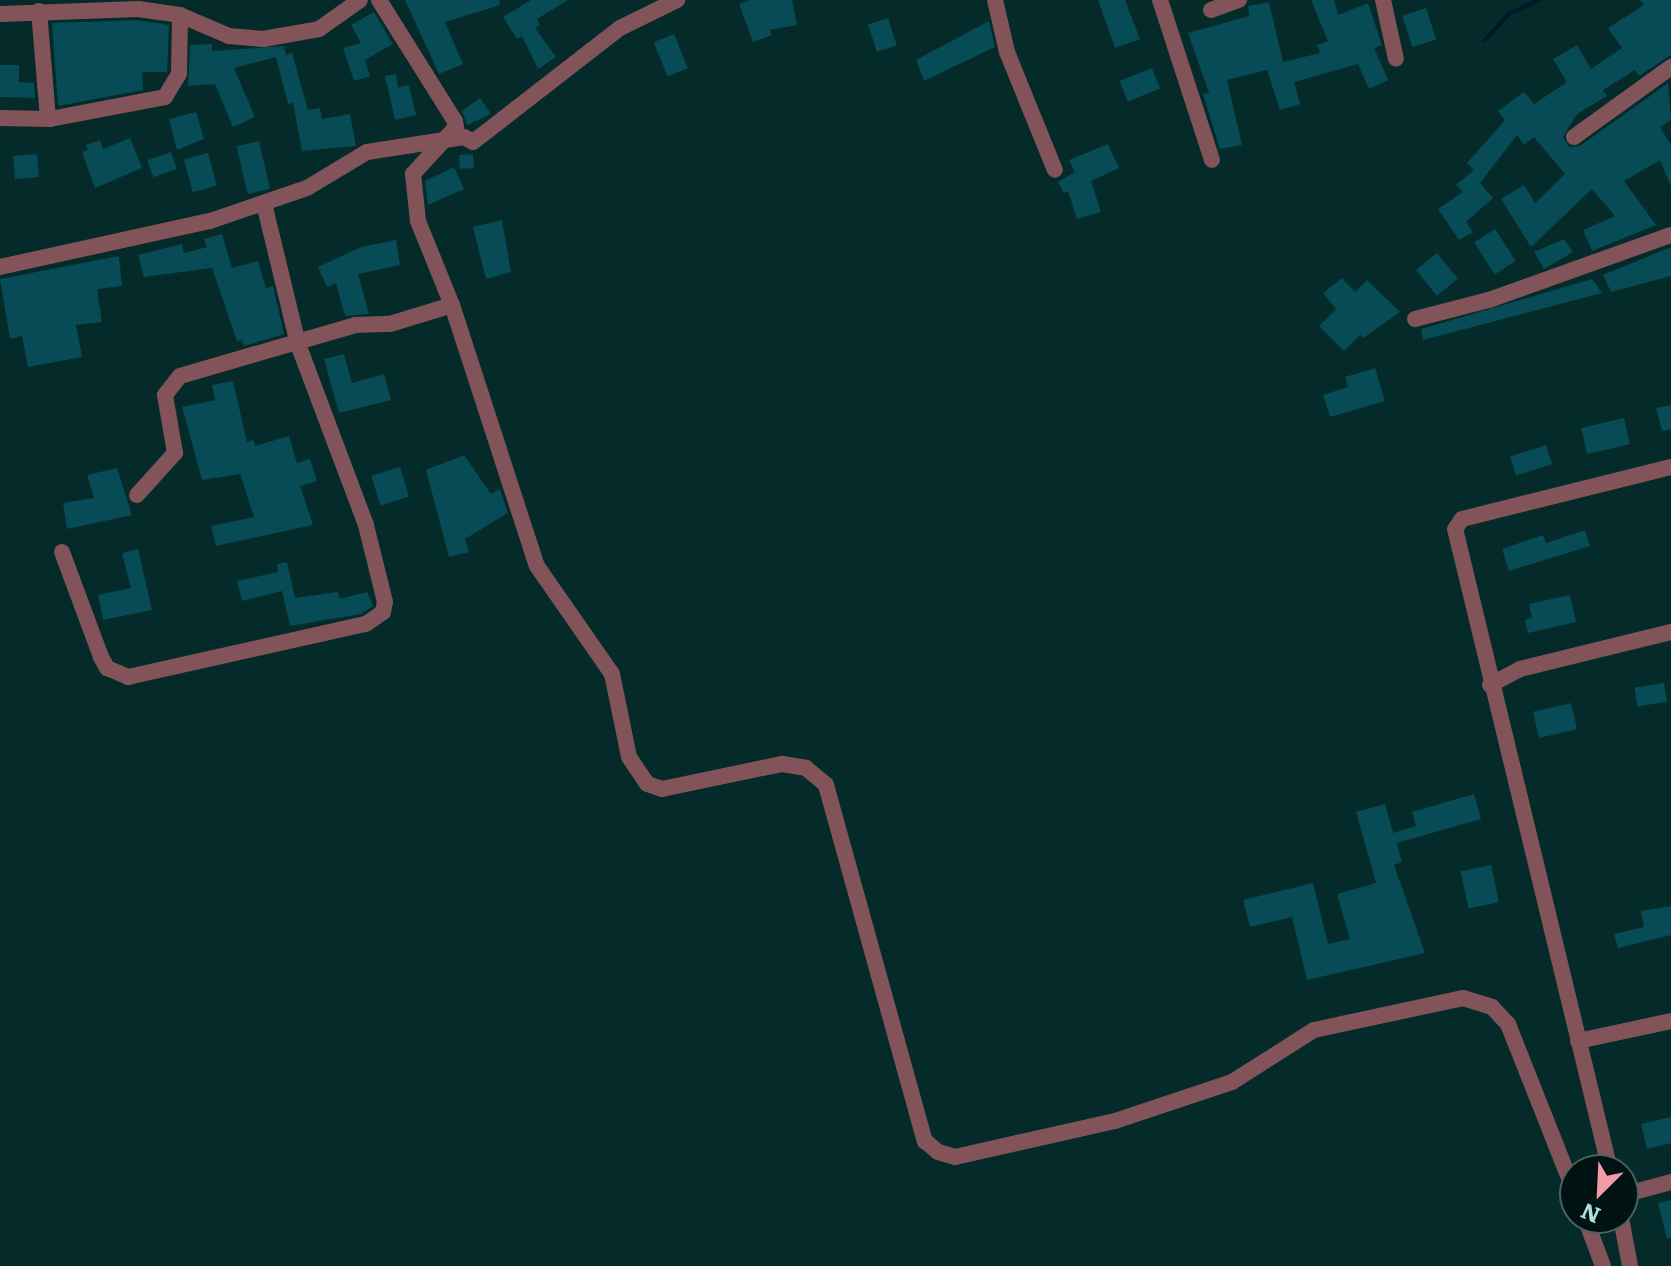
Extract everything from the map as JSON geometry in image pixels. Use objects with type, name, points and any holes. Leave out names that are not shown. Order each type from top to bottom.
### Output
[{"type":"street","points":[[0,14],[31,8],[185,11],[229,36],[289,36],[319,29],[360,0]]},
{"type":"street","points":[[379,0],[460,132],[473,142],[488,135],[620,28],[677,0]]},
{"type":"street","points":[[995,0],[1007,52],[1055,170]]},
{"type":"street","points":[[1160,0],[1212,160]]},
{"type":"street","points":[[1211,10],[1239,0]]},
{"type":"street","points":[[1383,0],[1396,59]]},
{"type":"street","points":[[31,8],[48,119]]},
{"type":"street","points":[[0,118],[48,119],[165,97],[179,74],[185,11]]},
{"type":"street","points":[[1574,137],[1671,67]]},
{"type":"street","points":[[460,132],[441,143],[413,174],[418,221],[452,305],[537,566],[612,674],[629,757],[639,775],[662,789],[782,764],[806,768],[826,785],[925,1141],[938,1152],[955,1157],[1115,1121],[1232,1082],[1314,1030],[1463,998],[1492,1007],[1508,1024],[1560,1154]]},
{"type":"street","points":[[0,267],[210,221],[307,188],[367,152],[441,143]]},
{"type":"street","points":[[62,552],[101,657],[107,668],[128,677],[377,619],[385,602],[366,525],[298,344],[264,203]]},
{"type":"street","points":[[1415,319],[1489,300],[1671,235]]},
{"type":"street","points":[[137,495],[175,453],[165,395],[180,376],[355,325],[390,324],[452,305]]},
{"type":"street","points":[[1606,1154],[1455,544],[1462,519],[1671,467]]},
{"type":"street","points":[[1490,685],[1520,669],[1671,632]]},
{"type":"street","points":[[1578,1041],[1671,1021]]},
{"type":"street","points":[[1639,1191],[1671,1182]]},
{"type":"street","points":[[1591,1234],[1603,1266]]},
{"type":"street","points":[[1624,1234],[1630,1266]]},
{"type":"building","points":[[405,0],[499,0],[500,5],[445,22],[463,64],[439,74]]},
{"type":"building","points":[[531,0],[568,0],[537,19],[540,25],[535,28],[556,57],[538,69],[522,36],[517,39],[503,17]]},
{"type":"building","points":[[750,0],[792,0],[797,25],[770,30],[772,35],[753,42],[739,4]]},
{"type":"building","points":[[1098,0],[1125,0],[1140,39],[1115,48]]},
{"type":"building","points":[[1311,0],[1334,0],[1338,15],[1368,3],[1382,45],[1374,48],[1388,80],[1369,89],[1358,64],[1294,82],[1300,104],[1280,110],[1267,70],[1227,80],[1242,145],[1220,149],[1203,94],[1209,93],[1188,33],[1249,16],[1248,6],[1269,2],[1283,62],[1320,53],[1317,45],[1328,41]]},
{"type":"building","points":[[1640,0],[1671,0],[1671,55],[1639,76],[1635,70],[1603,90],[1607,96],[1577,114],[1563,137],[1569,147],[1580,146],[1668,83],[1671,120],[1660,127],[1671,145],[1671,186],[1660,160],[1624,181],[1656,225],[1592,251],[1583,230],[1615,216],[1592,189],[1531,247],[1501,199],[1524,185],[1535,203],[1565,174],[1534,137],[1524,145],[1517,135],[1480,183],[1493,198],[1466,222],[1473,232],[1459,240],[1438,209],[1463,192],[1456,185],[1474,170],[1467,163],[1505,120],[1498,111],[1524,92],[1534,104],[1567,82],[1553,59],[1577,45],[1591,69],[1622,48],[1608,28],[1644,5]]},
{"type":"building","points":[[1426,8],[1436,39],[1412,47],[1402,16]]},
{"type":"building","points":[[374,12],[393,44],[365,60],[370,76],[354,81],[343,48],[361,43],[351,25]]},
{"type":"building","points":[[888,18],[897,46],[877,52],[868,24]]},
{"type":"building","points":[[137,20],[169,25],[167,72],[142,72],[143,90],[58,106],[52,23]]},
{"type":"building","points":[[989,21],[995,47],[924,81],[916,60]]},
{"type":"building","points":[[674,34],[688,68],[667,77],[654,42]]},
{"type":"building","points":[[212,44],[212,51],[284,46],[286,55],[292,53],[308,110],[320,108],[322,119],[350,114],[356,146],[302,151],[293,103],[288,104],[276,57],[234,68],[255,117],[233,127],[215,84],[188,86],[190,45]]},
{"type":"building","points":[[0,65],[19,65],[19,82],[34,83],[35,98],[0,97]]},
{"type":"building","points":[[1152,68],[1160,88],[1128,102],[1120,81]]},
{"type":"building","points":[[396,74],[398,87],[409,85],[416,115],[395,120],[385,76]]},
{"type":"building","points":[[480,98],[491,114],[467,125],[462,111]]},
{"type":"building","points":[[196,112],[204,139],[177,150],[169,119]]},
{"type":"building","points":[[130,138],[142,168],[95,188],[82,152],[88,150],[86,145],[100,140],[103,149]]},
{"type":"building","points":[[259,141],[270,189],[248,194],[237,146]]},
{"type":"building","points":[[1108,144],[1119,168],[1091,181],[1101,212],[1077,219],[1068,191],[1064,193],[1058,182],[1075,172],[1069,160]]},
{"type":"building","points":[[171,152],[177,169],[153,177],[147,160]]},
{"type":"building","points":[[208,153],[217,186],[193,192],[184,159]]},
{"type":"building","points":[[37,154],[39,177],[15,179],[13,156]]},
{"type":"building","points":[[473,154],[474,168],[460,169],[459,155]]},
{"type":"building","points":[[454,167],[464,189],[428,205],[425,181]]},
{"type":"building","points":[[502,220],[511,272],[486,279],[473,227]]},
{"type":"building","points":[[1495,229],[1516,261],[1495,274],[1474,243]]},
{"type":"building","points":[[222,234],[232,268],[258,261],[266,288],[273,286],[284,334],[244,346],[242,340],[237,341],[212,268],[144,277],[138,255],[182,244],[184,253],[207,247],[204,239]]},
{"type":"building","points":[[1564,239],[1573,252],[1544,269],[1534,252]]},
{"type":"building","points":[[396,240],[400,265],[358,274],[369,314],[345,316],[336,283],[327,287],[318,267],[361,247]]},
{"type":"building","points":[[1671,247],[1671,276],[1611,292],[1603,275]]},
{"type":"building","points":[[1437,253],[1458,279],[1437,296],[1416,270]]},
{"type":"building","points":[[119,256],[122,286],[97,289],[102,322],[76,325],[82,357],[28,367],[22,336],[10,339],[0,279]]},
{"type":"building","points":[[1342,278],[1355,292],[1367,280],[1400,312],[1363,338],[1360,335],[1344,351],[1319,326],[1336,309],[1323,293]]},
{"type":"building","points":[[1592,279],[1602,293],[1423,340],[1421,329]]},
{"type":"building","points":[[344,354],[352,383],[384,374],[391,400],[339,413],[324,359]]},
{"type":"building","points":[[1375,368],[1385,401],[1330,417],[1323,395],[1348,387],[1345,377]]},
{"type":"building","points":[[233,381],[247,442],[253,440],[255,446],[289,436],[297,463],[310,459],[317,481],[300,486],[313,525],[216,546],[211,526],[254,517],[240,474],[202,480],[182,407],[215,400],[212,385]]},
{"type":"building","points":[[1671,405],[1671,429],[1662,431],[1656,408]]},
{"type":"building","points":[[1624,418],[1630,444],[1587,454],[1581,428]]},
{"type":"building","points":[[1546,445],[1552,464],[1516,476],[1510,457]]},
{"type":"building","points":[[464,455],[491,494],[500,489],[508,513],[465,539],[469,552],[449,557],[426,470]]},
{"type":"building","points":[[400,467],[409,497],[380,505],[371,476]]},
{"type":"building","points":[[117,468],[132,515],[67,529],[63,503],[94,498],[87,475]]},
{"type":"building","points":[[1585,530],[1590,546],[1509,571],[1502,549],[1543,535],[1546,543]]},
{"type":"building","points":[[138,549],[152,610],[103,620],[98,595],[131,588],[122,553]]},
{"type":"building","points":[[287,562],[295,598],[338,592],[340,599],[367,592],[373,606],[361,614],[290,626],[282,591],[242,601],[237,581],[278,572],[277,564]]},
{"type":"building","points":[[1570,595],[1576,622],[1528,633],[1525,620],[1532,618],[1529,604]]},
{"type":"building","points":[[1664,683],[1667,702],[1637,706],[1634,688]]},
{"type":"building","points":[[1571,703],[1577,729],[1539,738],[1533,712]]},
{"type":"building","points":[[1474,794],[1481,819],[1397,843],[1402,862],[1394,865],[1425,953],[1307,980],[1292,917],[1250,927],[1243,900],[1313,883],[1328,944],[1350,939],[1337,894],[1376,883],[1356,812],[1385,804],[1393,833],[1416,826],[1412,812]]},
{"type":"building","points":[[1491,865],[1499,902],[1469,909],[1461,871]]},
{"type":"building","points":[[1671,906],[1671,935],[1618,948],[1614,934],[1644,927],[1641,911]]},
{"type":"building","points":[[1671,1117],[1671,1143],[1647,1149],[1641,1124]]},
{"type":"building","points":[[1671,1200],[1671,1238],[1667,1239],[1658,1203]]},
{"type":"waterway","points":[[1485,40],[1509,14],[1539,0]]}]
